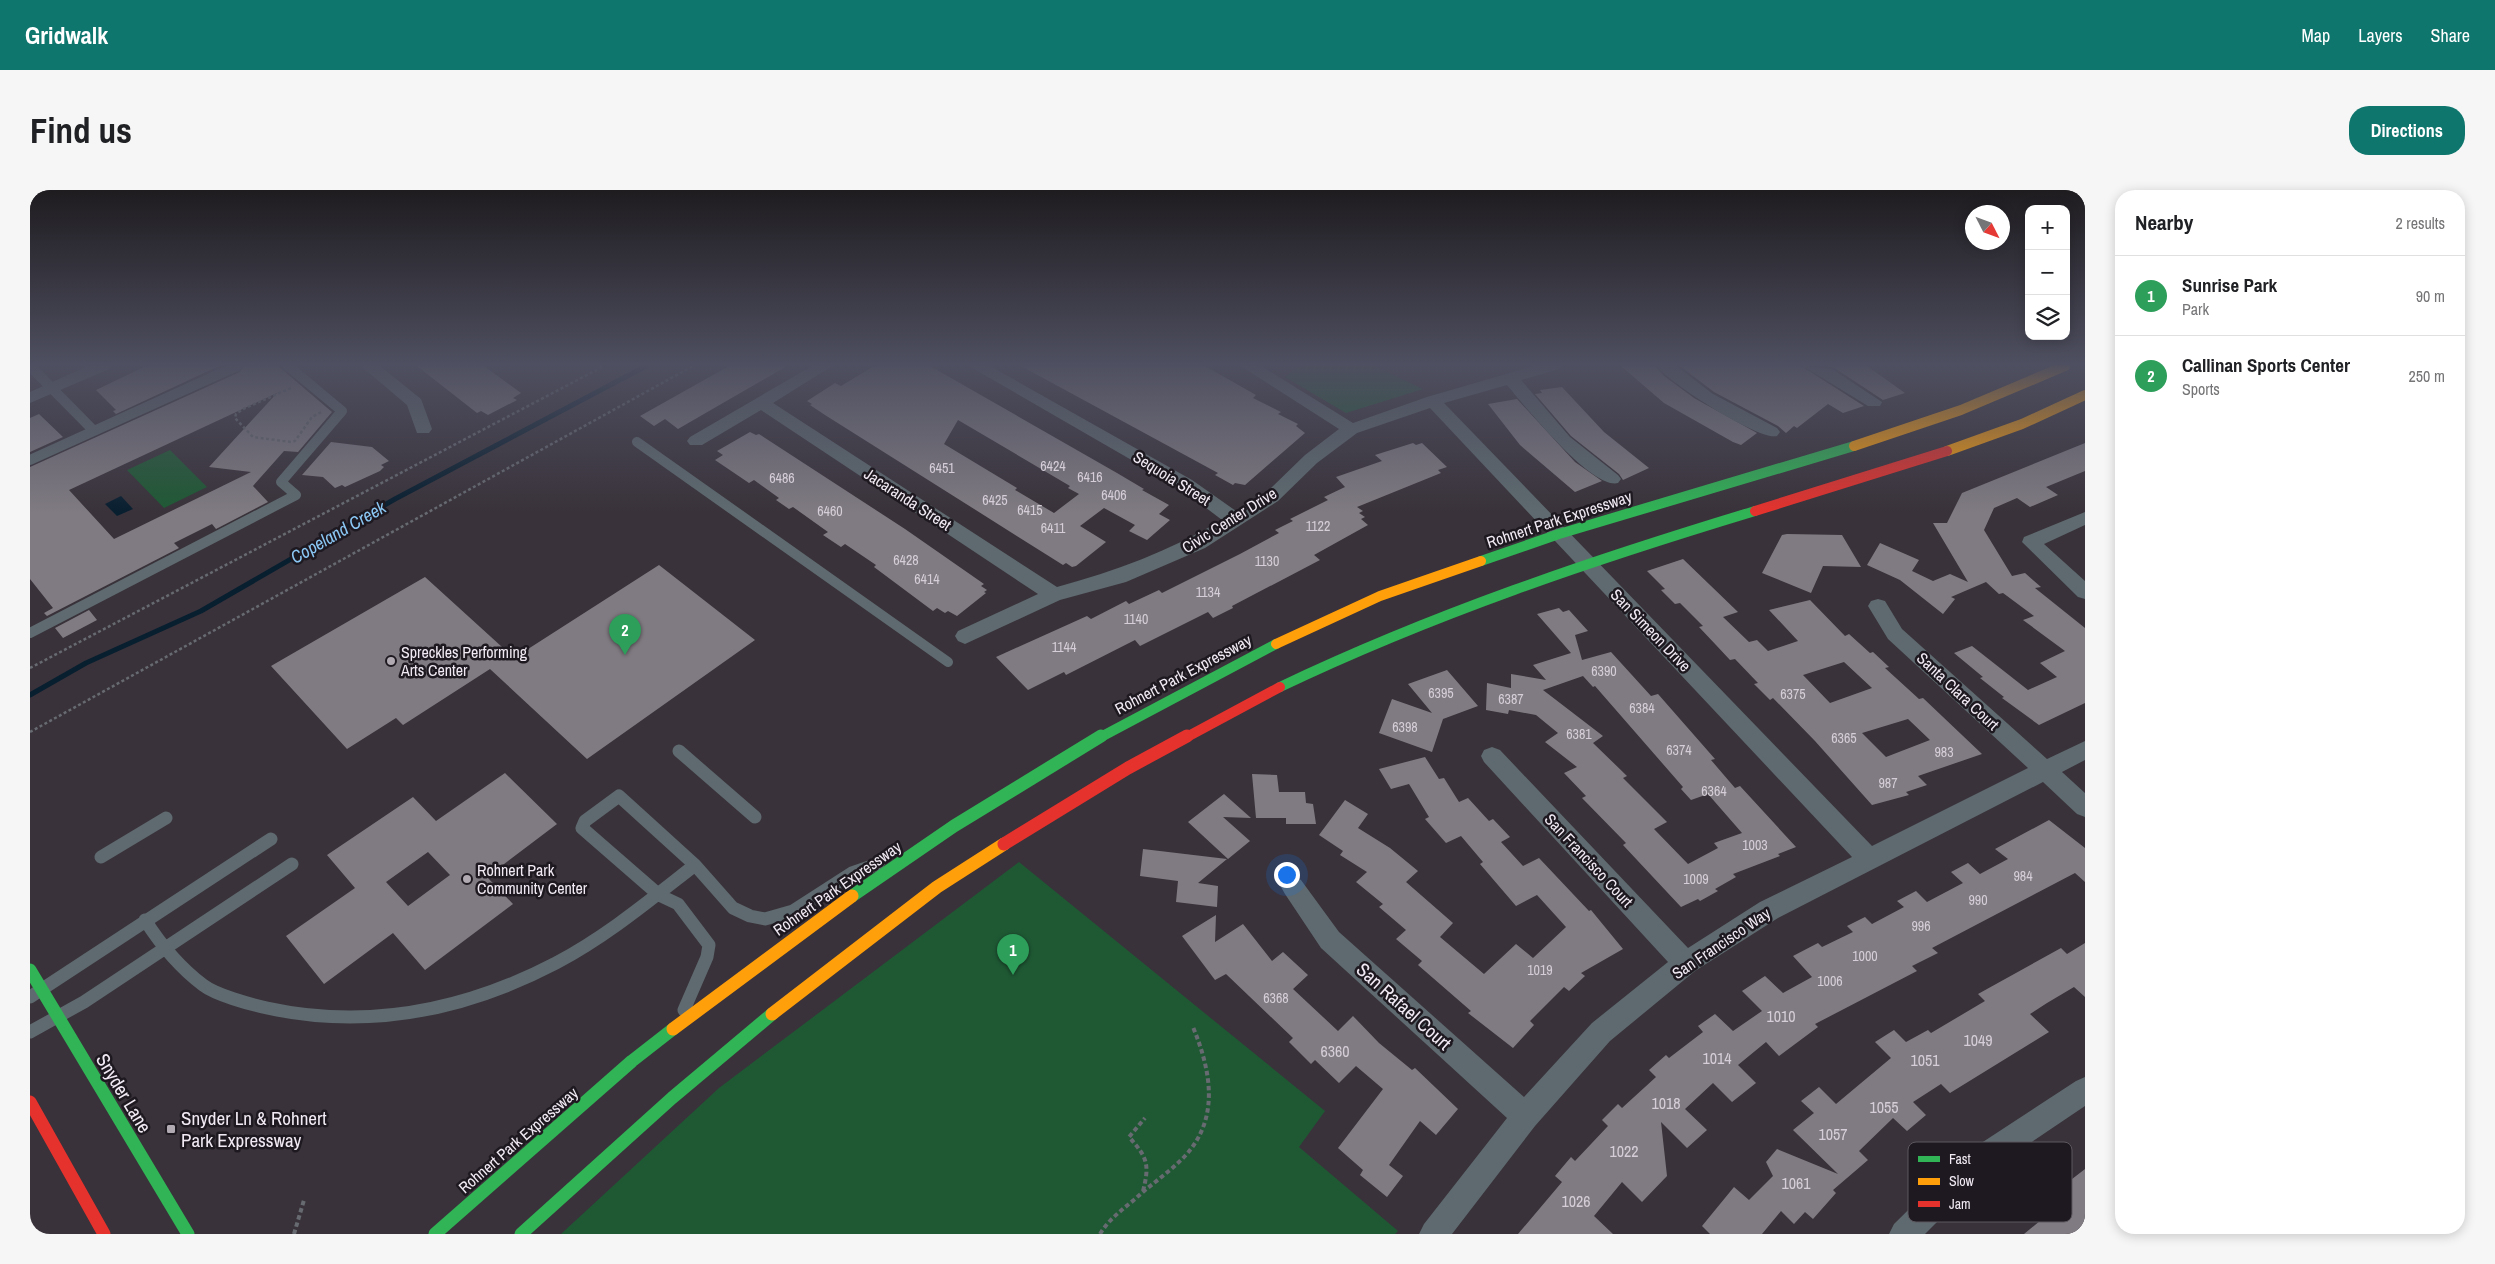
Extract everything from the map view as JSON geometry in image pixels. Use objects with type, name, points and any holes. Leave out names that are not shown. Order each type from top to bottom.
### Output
[{"type":"main road","name":"Rohnert Park Expressway","points":[[435,1234],[624,1068],[751,969],[922,847],[998,797],[1188,687],[1380,596],[1559,534],[1922,425],[1950,415]]},
{"type":"main road","points":[[521,1234],[752,1029],[940,886],[1062,808],[1186,734],[1370,645],[1438,617],[1586,562],[1925,459],[1991,436],[2040,415]]},
{"type":"main road","name":"Snyder Lane","points":[[30,970],[188,1234]]},
{"type":"main road","points":[[30,1102],[104,1234]]},
{"type":"street","points":[[418,415],[422,430]]},
{"type":"street","points":[[696,441],[741,415]]},
{"type":"street","name":"Jacaranda Street","points":[[779,415],[1054,595]]},
{"type":"street","name":"Sequoia Street","points":[[1063,415],[1186,484],[1235,520]]},
{"type":"street","points":[[1328,415],[1351,429]]},
{"type":"street","name":"Civic Center Drive","points":[[965,636],[1054,595],[1119,577],[1198,544],[1272,497],[1311,459],[1351,429],[1395,415]]},
{"type":"street","name":"San Simeon Drive","points":[[1446,415],[1869,859]]},
{"type":"street","points":[[1542,415],[1564,441],[1612,479]]},
{"type":"street","points":[[1738,415],[1771,432]]},
{"type":"street","points":[[2085,518],[2031,542],[2085,592]]},
{"type":"street","name":"Santa Clara Court","points":[[1878,606],[1895,634],[2085,807]]},
{"type":"street","name":"San Francisco Way","points":[[1434,1234],[1525,1116],[1601,1032],[1686,963],[1769,910],[2085,750]]},
{"type":"street","name":"San Francisco Court","points":[[1492,756],[1686,963]]},
{"type":"street","name":"San Rafael Court","points":[[1293,887],[1330,940],[1525,1116]]},
{"type":"street","points":[[2007,1142],[2085,1090]]},
{"type":"street","points":[[1904,1234],[1916,1222]]},
{"type":"lane","points":[[78,415],[94,431]]},
{"type":"lane","points":[[30,460],[130,415]]},
{"type":"lane","points":[[30,633],[296,495],[281,482],[339,415]]},
{"type":"lane","points":[[637,442],[948,662]]},
{"type":"lane","points":[[679,751],[755,817]]},
{"type":"lane","points":[[679,1024],[707,957],[709,945],[678,904],[658,894],[582,828],[585,821],[619,796],[695,865],[733,908],[750,916],[765,920],[793,911],[852,873],[922,847]]},
{"type":"lane","points":[[100,857],[166,818]]},
{"type":"lane","points":[[30,997],[271,839]]},
{"type":"lane","points":[[30,1032],[84,1002],[292,864]]},
{"type":"lane","points":[[145,920],[164,949],[204,986],[250,1004],[304,1016],[372,1018],[430,1010],[503,988],[556,963],[615,928],[695,865]]},
{"type":"path","points":[[236,415],[235,418],[253,437],[291,442],[295,441],[312,417],[317,415]]},
{"type":"path","points":[[30,668],[511,415]]},
{"type":"path","points":[[30,732],[605,415]]},
{"type":"path","points":[[1100,1234],[1112,1216],[1186,1156],[1201,1133],[1211,1104],[1206,1056],[1193,1027]]},
{"type":"path","points":[[1143,1192],[1149,1170],[1146,1156],[1129,1137],[1145,1118]]},
{"type":"path","points":[[294,1234],[304,1200]]},
{"type":"green space","points":[[170,450],[207,487],[164,508],[127,470]]},
{"type":"green space","points":[[1019,862],[1325,1111],[1299,1147],[1398,1231],[1395,1234],[561,1234],[719,1088]]},
{"type":"water","points":[[121,496],[133,509],[117,516],[105,504]]},
{"type":"building","points":[[40,415],[63,437],[30,452],[30,418]]},
{"type":"building","points":[[146,415],[230,415],[69,490],[114,539],[251,472],[209,467],[257,415],[330,415],[298,452],[284,451],[253,486],[268,502],[216,529],[212,524],[174,543],[179,548],[47,616],[44,613],[53,608],[30,579],[30,467]]},
{"type":"building","points":[[703,415],[678,429],[665,419],[654,426],[640,416]]},
{"type":"building","points":[[825,415],[1015,415],[1169,505],[1159,514],[1170,520],[1147,540],[1129,531],[1135,525],[1104,508],[1080,526],[1106,542],[1076,566],[1072,567],[1066,563],[1063,565]],"holes":[[[958,420],[1070,486],[1068,488],[1079,494],[1054,513],[1015,490],[1017,488],[944,444]]]},
{"type":"building","points":[[1111,415],[1279,415],[1298,424],[1296,426],[1305,433],[1245,485],[1235,483],[1233,485],[1215,475],[1218,473]]},
{"type":"building","points":[[1496,415],[1531,415],[1575,462],[1602,481],[1575,492],[1520,445]]},
{"type":"building","points":[[1553,415],[1588,415],[1604,432],[1649,468],[1623,480],[1619,474],[1571,436]]},
{"type":"building","points":[[1685,415],[1724,415],[1757,433],[1741,445]]},
{"type":"building","points":[[1757,415],[1814,415],[1797,428],[1794,426],[1786,433],[1778,426]]},
{"type":"building","points":[[750,432],[756,435],[759,434],[905,529],[984,584],[981,586],[987,590],[984,592],[986,593],[957,616],[948,611],[945,613],[937,608],[933,611],[874,567],[876,565],[845,544],[841,547],[823,535],[828,532],[793,507],[789,509],[776,500],[779,498],[754,480],[749,483],[715,460],[723,455],[717,451]]},
{"type":"building","points":[[331,442],[372,447],[389,461],[381,465],[384,467],[380,471],[345,487],[342,485],[335,488],[323,477],[302,475]]},
{"type":"building","points":[[1413,443],[1416,445],[1422,443],[1447,467],[1438,470],[1441,473],[1357,507],[1363,511],[1359,513],[1365,517],[1361,519],[1368,525],[1314,555],[1320,560],[1232,606],[1233,608],[1213,618],[1208,612],[1140,646],[1135,640],[1066,675],[1064,672],[1028,690],[996,657],[1087,616],[1091,619],[1126,601],[1129,604],[1159,590],[1162,593],[1240,554],[1279,533],[1275,530],[1293,521],[1290,519],[1328,500],[1324,497],[1345,487],[1336,477],[1382,461],[1375,455]]},
{"type":"building","points":[[2085,443],[2085,471],[2046,487],[2058,495],[2030,507],[2017,498],[1994,508],[1984,530],[2012,576],[2025,573],[2041,587],[2035,588],[2085,628],[2085,703],[2039,725],[2002,698],[2004,697],[1980,678],[1983,677],[1954,653],[1972,646],[2028,690],[2057,677],[2040,663],[2065,651],[2023,620],[2034,616],[2003,593],[1999,594],[1986,582],[1951,597],[1955,599],[1943,614],[1900,580],[1867,565],[1880,543],[1919,560],[1912,571],[1933,581],[1950,574],[1968,582],[1933,523],[1947,523],[1962,493]]},
{"type":"building","points":[[1782,535],[1842,535],[1861,567],[1823,566],[1811,593],[1762,573]]},
{"type":"building","points":[[1683,559],[1738,612],[1723,617],[1749,642],[1757,640],[1768,651],[1798,641],[1769,610],[1810,600],[1845,636],[1849,634],[1870,653],[1873,652],[1889,667],[1885,668],[1919,699],[1923,698],[1982,754],[1918,776],[1927,785],[1906,792],[1909,795],[1872,805],[1815,741],[1773,698],[1770,700],[1754,684],[1758,683],[1735,659],[1730,660],[1699,627],[1703,626],[1680,603],[1675,604],[1661,590],[1665,589],[1647,571]],"holes":[[[1844,662],[1872,688],[1830,703],[1803,675]],[[1908,719],[1930,740],[1886,757],[1862,733]]]},
{"type":"building","points":[[659,565],[755,640],[587,759],[490,669],[403,725],[396,718],[347,749],[271,666],[425,577],[514,658]]},
{"type":"building","points":[[1559,608],[1563,612],[1569,610],[1588,631],[1575,635],[1582,660],[1611,652],[1651,696],[1658,694],[1715,759],[1711,760],[1735,788],[1740,786],[1796,847],[1778,854],[1780,856],[1733,874],[1736,877],[1715,889],[1718,891],[1700,901],[1698,899],[1681,907],[1623,845],[1626,843],[1582,798],[1586,796],[1564,773],[1577,767],[1545,742],[1558,733],[1536,715],[1509,710],[1508,714],[1486,710],[1487,683],[1511,688],[1511,674],[1546,680],[1533,665],[1571,653],[1537,614]],"holes":[[[1583,676],[1593,687],[1595,686],[1683,787],[1681,789],[1691,800],[1708,794],[1742,833],[1714,843],[1718,848],[1688,864],[1654,829],[1667,822],[1623,778],[1627,776],[1593,743],[1603,736],[1543,690]]]},
{"type":"building","points":[[89,610],[97,620],[63,638],[55,628]]},
{"type":"building","points":[[1447,670],[1478,706],[1443,719],[1432,752],[1379,733],[1392,699],[1432,713],[1408,684]]},
{"type":"building","points":[[1425,757],[1439,779],[1444,778],[1459,802],[1468,798],[1489,821],[1493,819],[1510,837],[1501,842],[1523,866],[1539,858],[1589,911],[1591,910],[1623,949],[1581,973],[1585,976],[1569,991],[1564,987],[1530,1021],[1534,1025],[1513,1048],[1468,1013],[1471,1011],[1418,965],[1422,961],[1396,939],[1406,930],[1379,907],[1383,904],[1356,882],[1367,872],[1340,855],[1343,851],[1319,835],[1345,800],[1368,814],[1358,828],[1390,848],[1418,871],[1406,882],[1453,923],[1440,937],[1484,974],[1516,944],[1533,958],[1566,927],[1537,895],[1516,906],[1480,864],[1483,862],[1461,836],[1446,843],[1425,819],[1429,817],[1409,784],[1391,789],[1379,769]]},
{"type":"building","name":"Rohnert Park Community Center","points":[[505,773],[557,824],[487,877],[513,904],[425,970],[393,933],[324,984],[286,936],[355,888],[327,855],[413,797],[436,821]],"holes":[[[428,852],[450,875],[408,906],[386,882]]]},
{"type":"building","points":[[1252,774],[1277,775],[1279,792],[1305,792],[1306,803],[1313,804],[1316,824],[1286,824],[1286,818],[1256,818]]},
{"type":"building","points":[[1224,794],[1251,818],[1223,817],[1250,841],[1228,859],[1188,822]]},
{"type":"building","points":[[2049,820],[2085,848],[2085,882],[2075,873],[1932,948],[1938,953],[1912,966],[1917,971],[1815,1024],[1818,1027],[1779,1056],[1766,1042],[1738,1065],[1756,1083],[1732,1102],[1713,1083],[1685,1109],[1707,1130],[1687,1148],[1661,1122],[1667,1176],[1642,1202],[1622,1182],[1594,1216],[1613,1234],[1518,1234],[1562,1182],[1555,1176],[1571,1157],[1575,1161],[1608,1126],[1602,1120],[1618,1104],[1622,1108],[1656,1077],[1649,1070],[1666,1055],[1669,1058],[1703,1032],[1698,1026],[1715,1014],[1733,1031],[1762,1011],[1742,991],[1765,976],[1783,993],[1812,977],[1793,956],[1818,943],[1822,947],[1853,932],[1847,926],[1865,917],[1872,924],[1904,907],[1897,901],[1916,891],[1927,902],[1963,883],[1951,872],[1968,863],[1980,874],[2008,859],[1995,849]]},
{"type":"building","points":[[1143,849],[1227,859],[1198,883],[1218,886],[1217,907],[1176,902],[1178,881],[1140,876]]},
{"type":"building","points":[[1216,915],[1215,942],[1243,924],[1272,961],[1283,952],[1308,975],[1293,989],[1338,1031],[1353,1016],[1379,1043],[1412,1070],[1415,1068],[1458,1109],[1436,1135],[1420,1121],[1389,1165],[1403,1176],[1387,1197],[1360,1175],[1363,1170],[1338,1148],[1383,1089],[1356,1066],[1339,1083],[1315,1060],[1311,1064],[1289,1042],[1293,1038],[1226,974],[1215,980],[1182,936]]},
{"type":"building","points":[[2085,943],[2085,997],[2074,987],[2047,1003],[2030,1014],[2049,1032],[1950,1093],[1941,1084],[1913,1102],[1926,1115],[1907,1131],[1893,1118],[1859,1151],[1868,1160],[1833,1190],[1836,1193],[1813,1219],[1805,1212],[1794,1224],[1781,1211],[1762,1234],[1710,1234],[1702,1226],[1734,1187],[1749,1200],[1773,1176],[1766,1162],[1777,1149],[1838,1174],[1793,1130],[1814,1113],[1801,1101],[1819,1087],[1836,1104],[1891,1058],[1875,1042],[1894,1030],[1906,1042],[1928,1030],[1931,1033],[1985,1001],[1978,994],[2061,948],[2067,954]]},
{"type":"building","points":[[2085,1169],[2085,1234],[2024,1234],[2039,1222],[2072,1222],[2072,1179]]},
{"type":"waterway","name":"Copeland Creek","points":[[30,695],[86,663],[201,611],[395,499],[554,415]]},
{"type":"traffic: fast","points":[[1481,561],[1559,534],[1854,446]]},
{"type":"traffic: fast","points":[[1280,687],[1395,634],[1513,589],[1634,548],[1755,511]]},
{"type":"traffic: fast","points":[[852,896],[954,826],[1058,761],[1166,700],[1276,644]]},
{"type":"traffic: fast","points":[[30,970],[188,1234]]},
{"type":"traffic: fast","points":[[521,1234],[672,1098],[772,1014]]},
{"type":"traffic: fast","points":[[435,1234],[632,1061],[673,1029]]},
{"type":"traffic: slow","points":[[1854,446],[1948,415]]},
{"type":"traffic: slow","points":[[1947,451],[2042,415]]},
{"type":"traffic: slow","points":[[1276,644],[1380,596],[1481,561]]},
{"type":"traffic: slow","points":[[772,1014],[937,887],[1004,844]]},
{"type":"traffic: slow","points":[[673,1029],[852,896]]},
{"type":"traffic: jam","points":[[1755,511],[1947,451]]},
{"type":"traffic: jam","points":[[1004,844],[1128,768],[1280,687]]},
{"type":"traffic: jam","points":[[30,1102],[104,1234]]},
{"type":"place","name":"Callinan Sports Center","points":[[625,655]]},
{"type":"place","name":"Spreckles Performing Arts Center","points":[[391,661]]},
{"type":"place","name":"Rohnert Park Community Center","points":[[467,879]]},
{"type":"place","name":"Sunrise Park","points":[[1013,975]]},
{"type":"place","name":"Snyder Ln & Rohnert Park Expressway","points":[[171,1129]]}]
